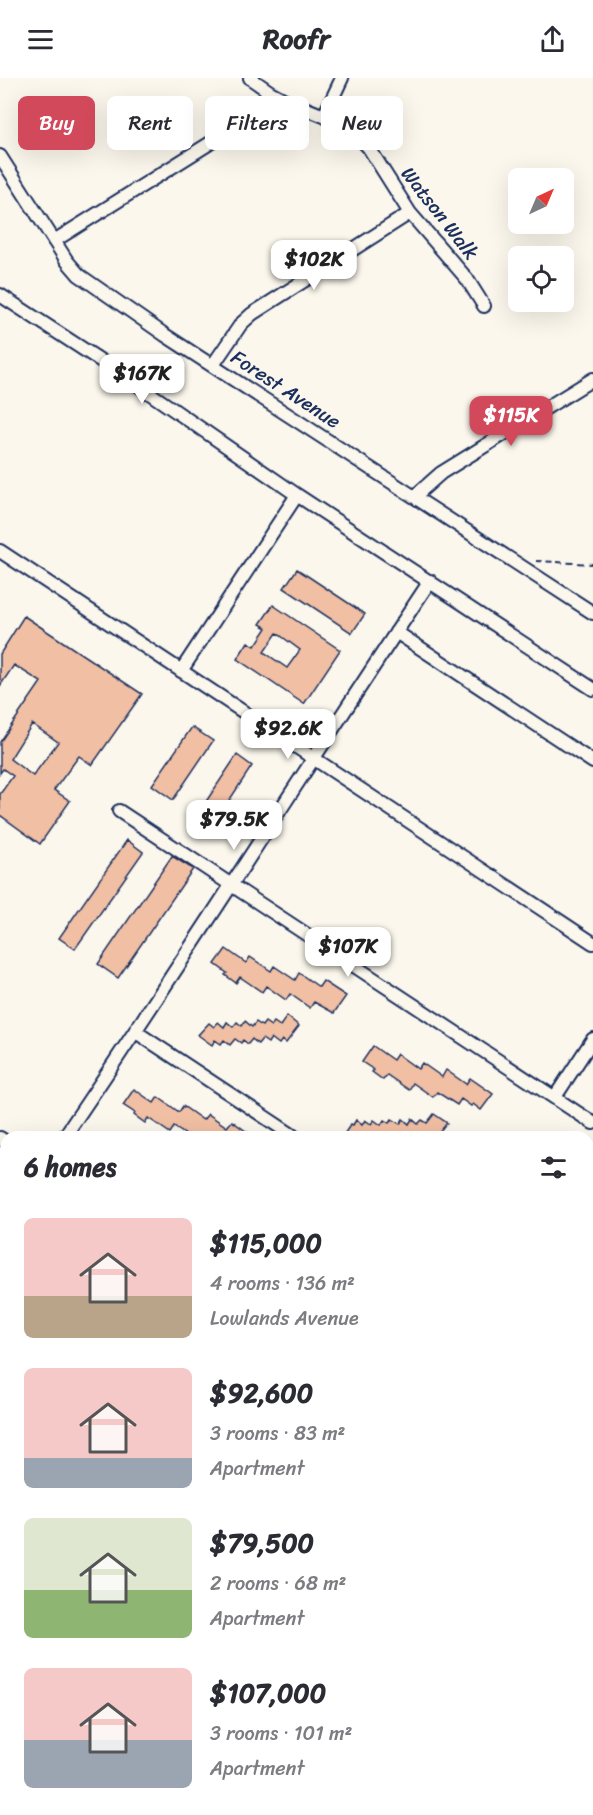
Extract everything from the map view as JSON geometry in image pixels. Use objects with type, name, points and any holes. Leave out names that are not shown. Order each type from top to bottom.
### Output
[{"type":"street","name":"Watson Walk","points":[[250,78],[270,92],[321,115]]},
{"type":"street","points":[[333,96],[342,78]]},
{"type":"street","points":[[54,241],[231,130],[248,118],[270,92]]},
{"type":"street","name":"Watson Walk","points":[[370,150],[410,213],[467,279],[484,306]]},
{"type":"street","name":"Forest Avenue","points":[[0,156],[67,261],[79,275],[593,613]]},
{"type":"street","points":[[213,365],[241,324],[252,314],[410,213]]},
{"type":"street","points":[[0,295],[132,381],[297,495],[593,689]]},
{"type":"street","points":[[416,496],[441,473],[593,379]]},
{"type":"street","points":[[181,671],[297,495]]},
{"type":"street","points":[[0,551],[593,943]]},
{"type":"street","points":[[68,1131],[136,1032],[430,581]]},
{"type":"street","points":[[396,632],[593,762]]},
{"type":"street","points":[[119,811],[593,1123]]},
{"type":"street","points":[[136,1032],[286,1131]]},
{"type":"street","points":[[555,1097],[593,1039]]},
{"type":"path","points":[[535,561],[593,564]]},
{"type":"building","points":[[297,569],[365,614],[352,633],[284,588]]},
{"type":"building","points":[[273,605],[340,650],[304,704],[237,659],[248,642],[255,646],[267,628],[260,624]],"holes":[[[277,633],[300,650],[287,668],[264,652]]]},
{"type":"building","points":[[24,616],[142,694],[92,765],[79,756],[54,790],[70,801],[40,844],[0,815],[0,794],[13,776],[3,769],[0,773],[0,742],[41,682],[14,665],[0,686],[0,654]],"holes":[[[32,724],[58,742],[33,776],[10,759]]]},
{"type":"building","points":[[192,727],[213,741],[173,800],[152,785]]},
{"type":"building","points":[[237,755],[252,766],[213,825],[197,815]]},
{"type":"building","points":[[127,840],[143,852],[75,949],[59,938]]},
{"type":"building","points":[[172,856],[193,869],[118,978],[98,964]]},
{"type":"building","points":[[226,949],[246,963],[250,957],[271,971],[274,966],[295,980],[299,973],[319,987],[323,981],[346,996],[334,1013],[314,1002],[310,1008],[290,994],[286,1000],[266,986],[262,992],[240,977],[236,983],[215,964]]},
{"type":"building","points":[[287,1016],[299,1026],[286,1043],[282,1040],[279,1044],[271,1038],[268,1043],[262,1039],[258,1044],[252,1039],[248,1044],[243,1040],[241,1043],[235,1039],[230,1045],[224,1040],[221,1044],[215,1040],[212,1045],[198,1035],[209,1023],[214,1027],[218,1022],[224,1027],[227,1022],[233,1027],[237,1022],[242,1026],[245,1021],[252,1027],[256,1022],[262,1026],[265,1022],[271,1026],[274,1022],[280,1026]]},
{"type":"building","points":[[373,1046],[393,1060],[397,1054],[418,1069],[422,1063],[442,1077],[446,1070],[466,1084],[470,1078],[493,1094],[481,1110],[461,1099],[457,1105],[437,1092],[433,1097],[413,1083],[409,1090],[387,1075],[383,1080],[362,1062]]},
{"type":"building","points":[[134,1089],[154,1103],[158,1097],[179,1112],[183,1106],[203,1120],[208,1114],[227,1127],[232,1121],[246,1131],[180,1131],[174,1127],[171,1131],[167,1131],[148,1118],[145,1123],[123,1105]]},
{"type":"building","points":[[434,1114],[447,1123],[441,1131],[346,1131],[356,1120],[362,1125],[365,1120],[371,1124],[374,1120],[381,1125],[384,1120],[389,1123],[392,1119],[400,1124],[403,1119],[409,1124],[412,1119],[418,1124],[422,1120],[427,1123]]}]
